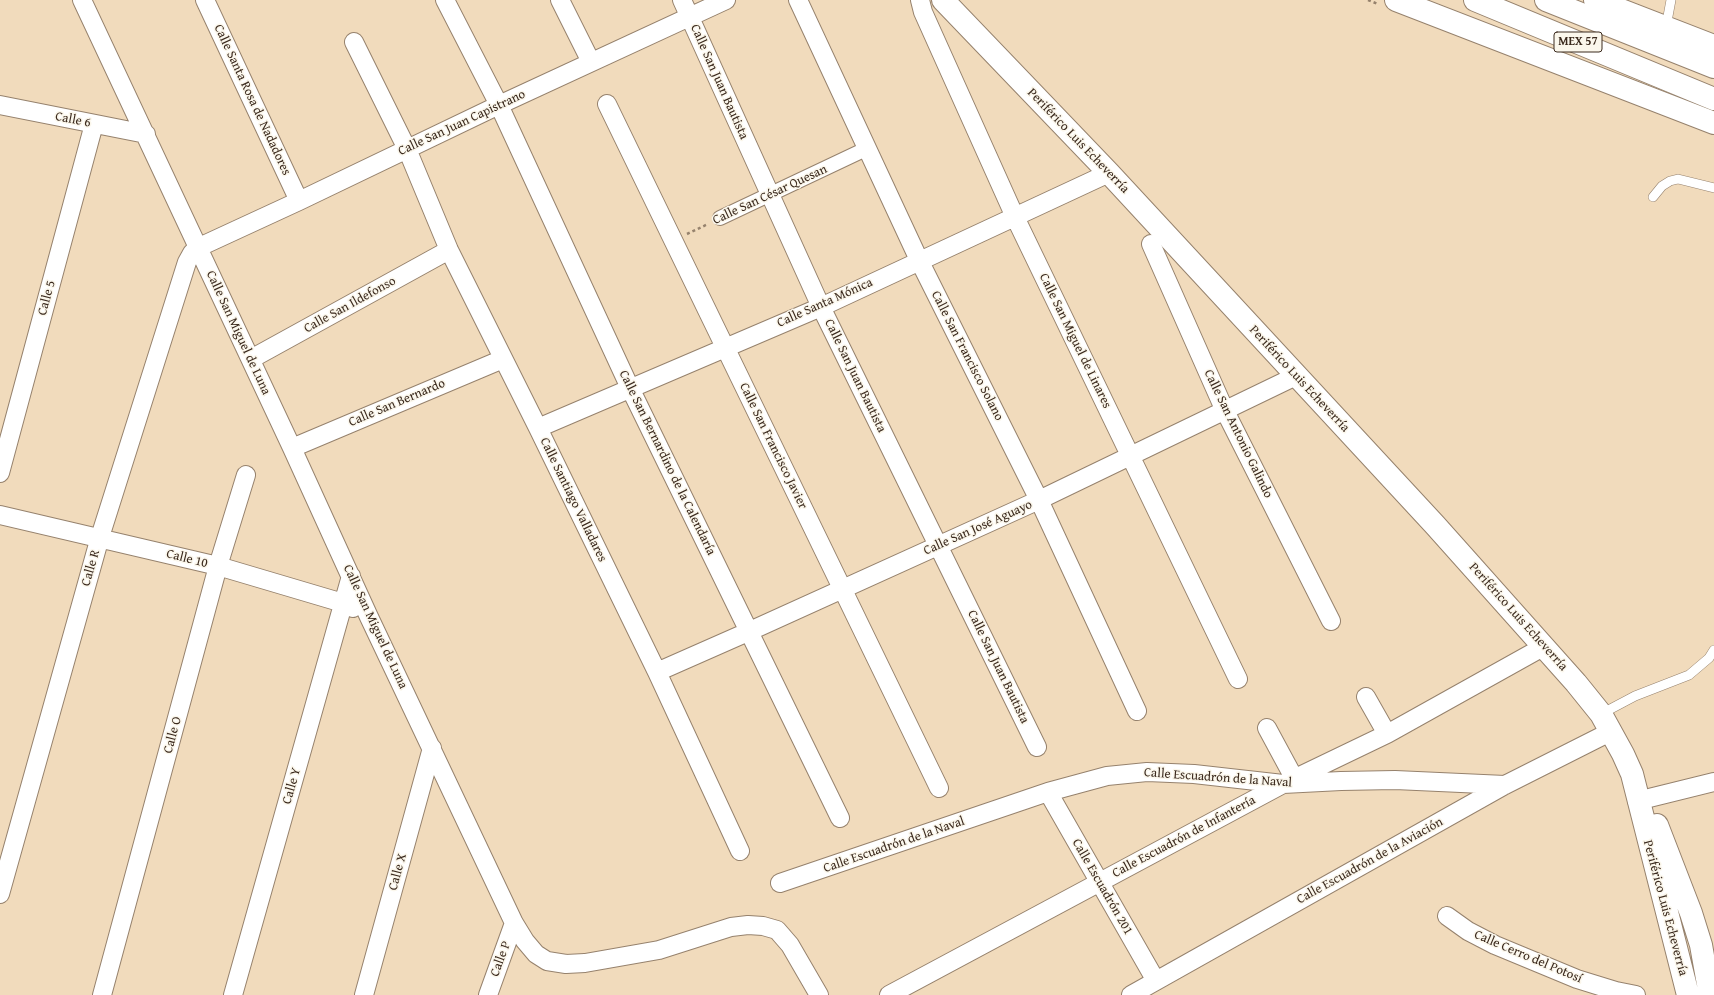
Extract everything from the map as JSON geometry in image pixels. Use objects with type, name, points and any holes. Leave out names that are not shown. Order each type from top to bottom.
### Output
[{"type":"main road","points":[[1396,0],[1714,123]]},
{"type":"main road","name":"MEX 57","points":[[1475,0],[1682,84],[1714,99]]},
{"type":"main road","name":"MEX 57","points":[[1546,0],[1714,67]]},
{"type":"main road","points":[[1595,0],[1714,46]]},
{"type":"main road","name":"Periférico Luis Echeverría","points":[[946,2],[1109,173],[1435,525],[1576,683],[1606,723],[1623,754],[1664,846],[1691,913],[1701,945],[1710,995]]},
{"type":"main road","name":"Periférico Luis Echeverría","points":[[1642,799],[1688,995]]},
{"type":"street","name":"Calle San Miguel de Luna","points":[[82,0],[146,134],[369,616],[514,924],[525,942],[536,954],[547,961],[566,964],[585,964],[659,950],[731,927],[748,925],[763,926],[777,930],[790,945],[819,995]]},
{"type":"street","name":"Calle Santa Rosa de Nadadores","points":[[205,0],[299,201]]},
{"type":"street","name":"Calle San Bernardino de la Calendaría","points":[[445,0],[499,105],[630,388],[840,818]]},
{"type":"street","points":[[560,0],[591,62]]},
{"type":"street","name":"Calle San Juan Bautista","points":[[682,0],[821,307],[1038,747]]},
{"type":"street","name":"Calle San Juan Capistrano","points":[[198,248],[499,105],[726,0]]},
{"type":"street","name":"Calle San Francisco Solano","points":[[798,0],[919,260],[1039,500],[1137,710]]},
{"type":"street","name":"Calle San Miguel de Linares","points":[[920,0],[923,12],[1015,217],[1238,679]]},
{"type":"street","name":"Calle Santiago Valladares","points":[[354,42],[406,149],[449,250],[657,672],[740,851]]},
{"type":"street","name":"Calle San Francisco Javier","points":[[607,104],[672,241],[939,788]]},
{"type":"street","name":"Calle 6","points":[[0,105],[146,134]]},
{"type":"street","name":"Calle 5","points":[[0,473],[94,124]]},
{"type":"street","name":"Calle San César Quesan","points":[[720,218],[868,148]]},
{"type":"street","name":"Calle Santa Mónica","points":[[538,428],[821,307],[919,260],[1109,173]]},
{"type":"street","name":"Calle San Antonio Galindo","points":[[1151,244],[1225,412],[1331,621]]},
{"type":"street","name":"Calle R","points":[[0,894],[100,537],[187,262],[192,253],[198,248]]},
{"type":"street","name":"Calle San Ildefonso","points":[[250,359],[449,250]]},
{"type":"street","name":"Calle San Bernardo","points":[[292,448],[503,359]]},
{"type":"street","name":"Calle San José Aguayo","points":[[657,672],[1039,500],[1225,412],[1296,376]]},
{"type":"street","name":"Calle O","points":[[102,995],[218,566],[246,475]]},
{"type":"street","name":"Calle 10","points":[[0,515],[100,537],[218,566],[343,603],[369,616]]},
{"type":"street","name":"Calle Y","points":[[233,995],[351,576]]},
{"type":"street","name":"Calle Escuadrón de Infantería","points":[[889,995],[1288,781],[1387,734],[1543,646]]},
{"type":"street","points":[[1366,697],[1387,734]]},
{"type":"street","name":"Calle Escuadrón de la Aviación","points":[[1131,995],[1505,785],[1606,723]]},
{"type":"street","points":[[1267,728],[1288,781]]},
{"type":"street","name":"Calle X","points":[[364,995],[432,748]]},
{"type":"street","name":"Calle Escuadrón de la Naval","points":[[780,883],[1048,792],[1107,776],[1147,772],[1288,781],[1396,780],[1505,785]]},
{"type":"street","points":[[1642,799],[1714,782]]},
{"type":"street","name":"Calle Escuadrón 201","points":[[1048,792],[1156,981]]},
{"type":"street","name":"Calle Cerro del Potosí","points":[[1447,916],[1468,931],[1495,945],[1577,979],[1616,991],[1636,995]]},
{"type":"street","name":"Calle P","points":[[488,995],[514,924]]},
{"type":"lane","points":[[1666,27],[1671,0]]},
{"type":"lane","points":[[1653,197],[1662,186],[1670,180],[1678,179],[1714,188]]},
{"type":"lane","points":[[1606,723],[1635,696],[1690,675],[1709,658],[1714,650]]},
{"type":"path","name":"Calle San César Quesan","points":[[672,241],[720,218]]}]
